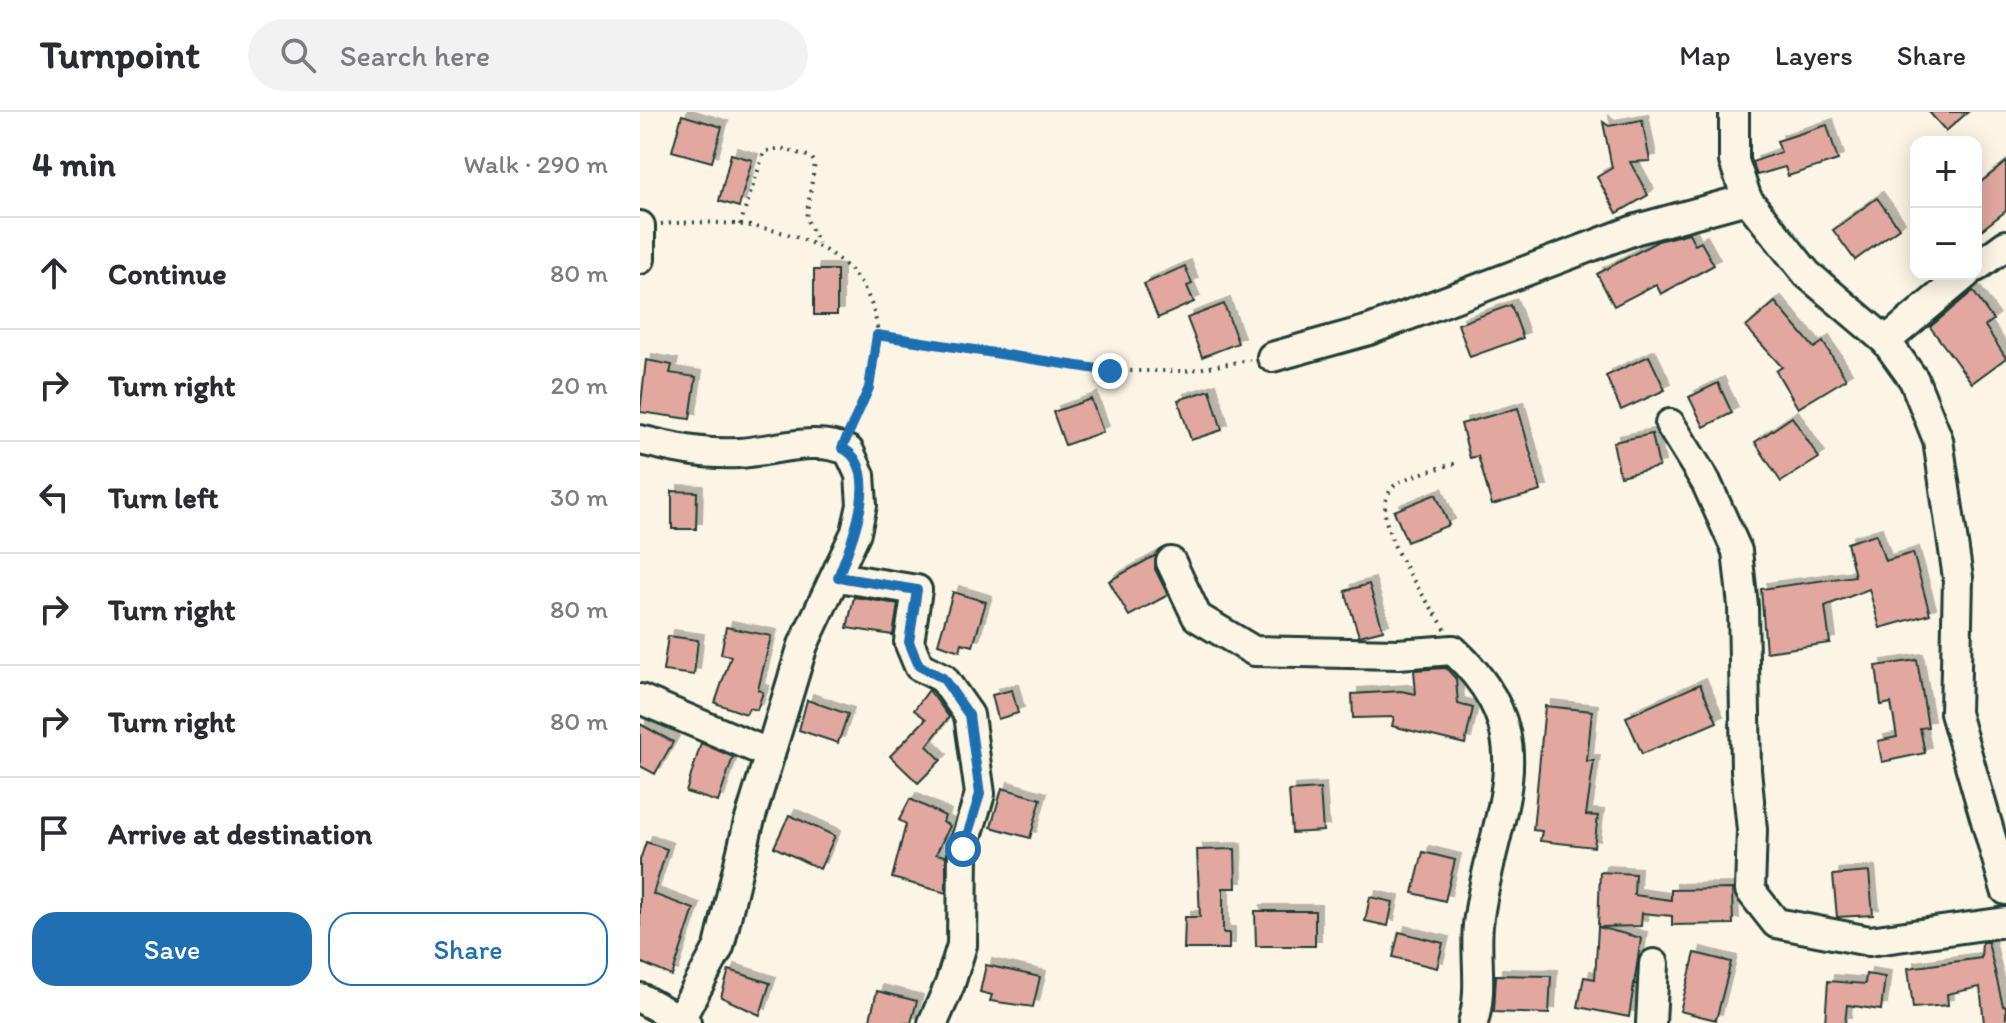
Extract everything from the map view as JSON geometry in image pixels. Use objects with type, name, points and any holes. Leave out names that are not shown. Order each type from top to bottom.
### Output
[{"type":"street","points":[[1734,112],[1734,161],[1747,199],[1807,274],[1886,341],[1914,380],[1938,440],[1958,578],[1955,713],[2006,890]]},
{"type":"street","points":[[1272,357],[1369,330],[1637,229],[1747,199]]},
{"type":"street","points":[[640,226],[640,259]]},
{"type":"street","points":[[1982,263],[2006,245]]},
{"type":"street","points":[[1886,341],[1959,280]]},
{"type":"street","points":[[1670,424],[1706,482],[1737,551],[1743,606],[1746,770],[1752,830],[1750,890],[1776,923],[1869,941],[2006,922]]},
{"type":"street","points":[[640,440],[695,453],[739,453],[833,444],[849,451],[860,475],[862,505],[856,532],[838,577],[803,645],[748,826],[719,947],[683,1021],[640,998]]},
{"type":"street","points":[[1171,562],[1197,617],[1254,651],[1398,654],[1453,650],[1495,699],[1509,734],[1508,779],[1478,927],[1480,997],[1473,1023]]},
{"type":"street","points":[[838,577],[917,590],[909,642],[919,666],[943,678],[969,715],[980,794],[963,849],[962,945],[933,1023]]},
{"type":"street","points":[[640,699],[770,754]]},
{"type":"street","points":[[1651,1023],[1654,964]]},
{"type":"path","points":[[740,225],[764,152],[780,148],[811,157],[815,163],[806,218],[818,244],[867,288],[877,335],[869,388],[842,448]]},
{"type":"path","points":[[640,226],[698,221],[740,225],[818,244]]},
{"type":"path","points":[[877,335],[1110,371],[1186,371],[1272,357]]},
{"type":"path","points":[[1460,462],[1396,484],[1384,503],[1386,532],[1465,661]]},
{"type":"building","points":[[1929,112],[1968,112],[1946,131]]},
{"type":"building","points":[[682,115],[722,127],[712,162],[672,151]]},
{"type":"building","points":[[1642,120],[1650,161],[1630,162],[1648,195],[1617,213],[1597,177],[1612,168],[1603,122],[1609,126]]},
{"type":"building","points":[[1827,125],[1838,160],[1788,176],[1785,167],[1757,175],[1752,162],[1781,152],[1777,141]]},
{"type":"building","points":[[731,154],[752,160],[739,207],[719,201]]},
{"type":"building","points":[[2006,162],[2006,211],[1982,229],[1982,208],[1982,181]]},
{"type":"building","points":[[1877,198],[1899,228],[1855,260],[1833,230]]},
{"type":"building","points":[[1689,233],[1695,245],[1701,242],[1714,265],[1661,294],[1656,284],[1614,306],[1597,274],[1658,241]]},
{"type":"building","points":[[1185,266],[1192,284],[1187,286],[1194,302],[1158,318],[1144,284]]},
{"type":"building","points":[[814,270],[837,270],[837,315],[814,315]]},
{"type":"building","points":[[1973,291],[1993,320],[1985,326],[2006,358],[1972,383],[1930,327]]},
{"type":"building","points":[[1775,302],[1814,348],[1823,342],[1846,379],[1798,408],[1776,371],[1782,367],[1746,327]]},
{"type":"building","points":[[1224,304],[1238,343],[1202,357],[1187,318]]},
{"type":"building","points":[[1511,305],[1523,338],[1470,357],[1458,324]]},
{"type":"building","points":[[1649,356],[1665,390],[1621,410],[1606,376]]},
{"type":"building","points":[[646,360],[672,365],[670,373],[696,377],[690,419],[640,412]]},
{"type":"building","points":[[1718,383],[1732,413],[1704,427],[1689,397]]},
{"type":"building","points":[[1210,390],[1222,430],[1191,440],[1178,400]]},
{"type":"building","points":[[1091,399],[1103,432],[1065,445],[1053,412]]},
{"type":"building","points":[[1518,408],[1541,491],[1492,505],[1478,456],[1470,458],[1461,424]]},
{"type":"building","points":[[1792,417],[1819,458],[1781,482],[1755,442]]},
{"type":"building","points":[[1652,434],[1659,467],[1620,476],[1613,442]]},
{"type":"building","points":[[672,491],[697,492],[696,529],[672,529]]},
{"type":"building","points":[[1436,494],[1449,525],[1407,542],[1394,511]]},
{"type":"building","points":[[1876,534],[1885,561],[1913,553],[1930,614],[1880,628],[1869,589],[1825,606],[1830,643],[1766,652],[1761,589],[1855,576],[1847,543]]},
{"type":"building","points":[[1156,555],[1155,569],[1168,595],[1129,616],[1109,581]]},
{"type":"building","points":[[1369,584],[1383,630],[1359,636],[1345,591]]},
{"type":"building","points":[[953,592],[986,602],[973,646],[962,643],[960,651],[938,644]]},
{"type":"building","points":[[854,597],[898,604],[893,635],[847,628]]},
{"type":"building","points":[[726,627],[771,636],[758,690],[763,692],[757,710],[749,708],[746,714],[715,703],[731,656],[721,654]]},
{"type":"building","points":[[668,636],[698,640],[694,675],[663,671]]},
{"type":"building","points":[[1917,660],[1928,727],[1920,728],[1925,753],[1882,762],[1878,741],[1897,737],[1891,703],[1881,705],[1876,666]]},
{"type":"building","points":[[1446,668],[1456,679],[1458,704],[1473,708],[1465,744],[1392,726],[1394,717],[1353,718],[1352,694],[1401,691],[1416,694],[1414,670]]},
{"type":"building","points":[[1700,684],[1717,722],[1642,754],[1626,717]]},
{"type":"building","points":[[929,690],[949,717],[927,746],[941,760],[918,783],[890,756],[926,719],[914,710]]},
{"type":"building","points":[[1012,690],[1018,713],[998,719],[992,695]]},
{"type":"building","points":[[807,700],[848,714],[838,743],[799,730]]},
{"type":"building","points":[[1545,706],[1592,711],[1587,761],[1594,761],[1586,815],[1598,816],[1594,847],[1540,841],[1542,831],[1533,830]]},
{"type":"building","points":[[640,724],[673,742],[655,774],[640,766]]},
{"type":"building","points":[[701,743],[733,757],[718,802],[686,792]]},
{"type":"building","points":[[1002,788],[1041,799],[1030,838],[991,827]]},
{"type":"building","points":[[1320,789],[1323,831],[1292,833],[1289,791]]},
{"type":"building","points":[[910,799],[945,816],[943,822],[950,826],[936,854],[946,856],[946,893],[892,878],[906,824],[899,820]]},
{"type":"building","points":[[789,815],[835,836],[820,869],[774,847]]},
{"type":"building","points":[[646,842],[667,849],[653,894],[694,909],[672,976],[640,962],[640,860]]},
{"type":"building","points":[[1235,849],[1236,888],[1223,888],[1223,933],[1229,933],[1229,949],[1184,949],[1185,917],[1200,917],[1197,850]]},
{"type":"building","points":[[1423,852],[1455,860],[1445,901],[1413,893]]},
{"type":"building","points":[[1600,872],[1635,874],[1634,895],[1671,900],[1671,890],[1732,889],[1733,924],[1672,925],[1672,916],[1642,913],[1641,926],[1598,927]]},
{"type":"building","points":[[1869,872],[1873,915],[1837,917],[1833,875]]},
{"type":"building","points":[[1370,897],[1393,902],[1388,926],[1365,921]]},
{"type":"building","points":[[1255,911],[1315,911],[1315,946],[1256,946]]},
{"type":"building","points":[[1598,927],[1641,938],[1629,1017],[1578,1007],[1584,977],[1595,979]]},
{"type":"building","points":[[1399,932],[1443,943],[1437,968],[1393,957]]},
{"type":"building","points":[[1982,942],[1988,942],[2003,1006],[2006,1006],[2006,1023],[1984,1023],[1980,987],[1947,994],[1948,1005],[1913,1008],[1908,968],[1981,958]]},
{"type":"building","points":[[1695,953],[1731,962],[1716,1020],[1680,1011]]},
{"type":"building","points":[[986,965],[1040,977],[1033,1007],[990,1001],[992,995],[980,992]]},
{"type":"building","points":[[729,970],[770,983],[760,1015],[721,997]]},
{"type":"building","points":[[1866,974],[1885,977],[1881,1010],[1847,1005],[1845,1023],[1825,1023],[1828,981],[1865,984]]},
{"type":"building","points":[[1496,975],[1551,976],[1549,1014],[1494,1012]]},
{"type":"building","points":[[877,991],[917,1001],[911,1023],[869,1023]]},
{"type":"route","points":[[963,849],[980,794],[969,715],[943,678],[919,666],[909,642],[917,590],[838,577],[856,532],[862,505],[860,475],[849,451],[842,448],[869,388],[877,335],[1110,371]]}]
